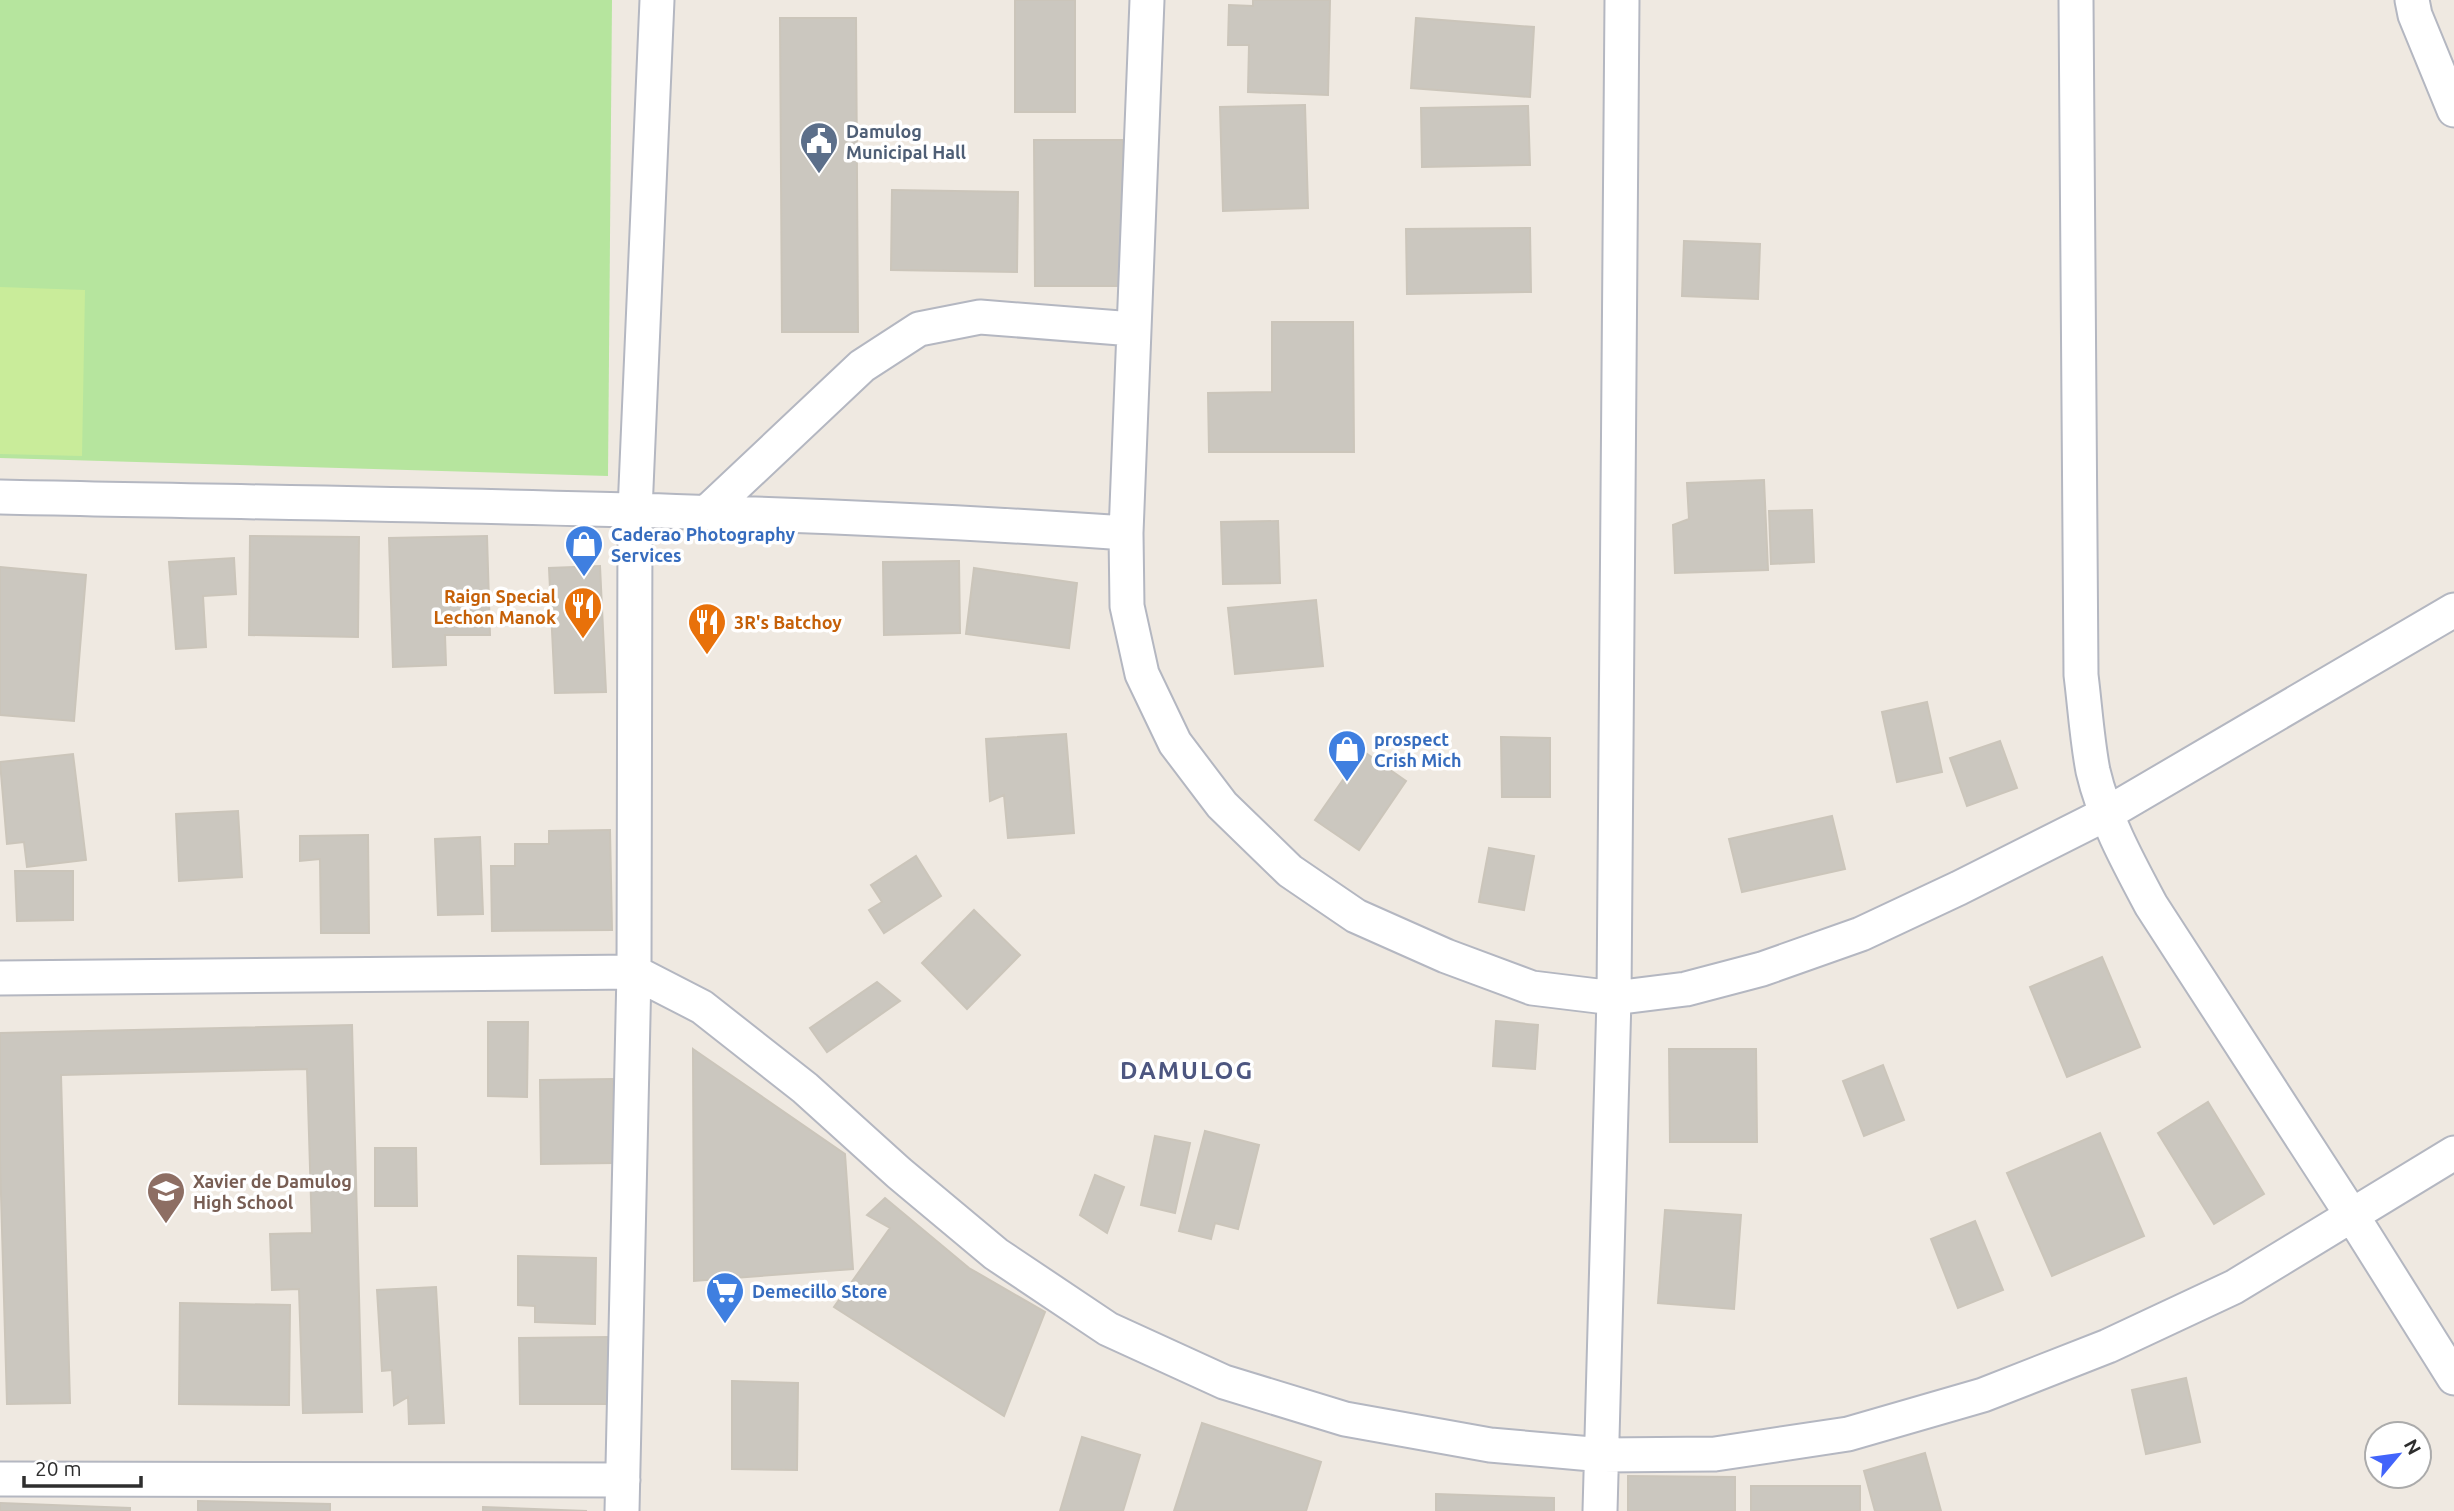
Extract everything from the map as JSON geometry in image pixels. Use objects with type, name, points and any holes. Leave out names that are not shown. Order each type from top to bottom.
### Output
[{"type":"street","points":[[0,1479],[622,1496],[634,972],[635,511],[657,0]]},
{"type":"street","points":[[1147,0],[1126,533],[1127,606],[1142,674],[1175,743],[1222,805],[1290,871],[1356,916],[1446,957],[1532,988],[1614,998],[1686,989],[1749,972],[1861,934],[2106,814],[2454,610]]},
{"type":"street","points":[[1600,1511],[1604,1455],[1614,998],[1622,0]]},
{"type":"street","points":[[2076,0],[2081,675],[2094,772],[2106,814],[2151,905],[2454,1378]]},
{"type":"street","points":[[2412,0],[2415,15],[2454,110]]},
{"type":"street","points":[[706,513],[862,366],[919,329],[980,317],[1133,329]]},
{"type":"street","points":[[0,497],[706,513],[951,521],[1126,533]]},
{"type":"street","points":[[0,978],[634,972],[702,1007],[805,1088],[899,1174],[996,1254],[1108,1329],[1224,1382],[1345,1419],[1490,1445],[1604,1455],[1716,1454],[1834,1436],[1983,1395],[2108,1346],[2234,1287],[2353,1217],[2454,1153]]},
{"type":"green space","points":[[0,0],[612,0],[608,476],[0,458]]},
{"type":"green space","points":[[0,287],[85,290],[82,456],[0,454]]},
{"type":"building","points":[[1015,0],[1075,0],[1075,112],[1015,112]]},
{"type":"building","points":[[1253,0],[1330,0],[1328,95],[1248,92],[1249,45],[1228,45],[1229,5],[1253,6]]},
{"type":"building","name":"Damulog Municipal Hall","points":[[780,18],[856,18],[858,332],[782,332]]},
{"type":"building","points":[[1416,18],[1534,27],[1530,97],[1411,88]]},
{"type":"building","points":[[1305,105],[1308,208],[1223,211],[1220,107]]},
{"type":"building","points":[[1528,106],[1530,165],[1422,167],[1421,108]]},
{"type":"building","points":[[1034,140],[1123,140],[1124,286],[1035,286]]},
{"type":"building","points":[[892,190],[1018,192],[1017,272],[891,270]]},
{"type":"building","points":[[1530,228],[1531,292],[1407,294],[1406,229]]},
{"type":"building","points":[[1684,241],[1760,244],[1758,299],[1682,296]]},
{"type":"building","points":[[1272,322],[1353,322],[1354,452],[1209,452],[1208,393],[1272,392]]},
{"type":"building","points":[[1764,480],[1768,570],[1675,573],[1673,525],[1689,519],[1687,483]]},
{"type":"building","points":[[1812,510],[1814,562],[1771,564],[1769,511]]},
{"type":"building","points":[[1278,521],[1280,583],[1223,584],[1221,522]]},
{"type":"building","points":[[250,536],[359,537],[358,637],[249,635]]},
{"type":"building","points":[[487,536],[490,635],[445,635],[446,665],[393,667],[389,538]]},
{"type":"building","points":[[234,558],[236,594],[203,596],[206,647],[176,649],[169,562]]},
{"type":"building","points":[[959,561],[960,633],[884,635],[883,562]]},
{"type":"building","points":[[600,566],[606,692],[555,693],[549,568]]},
{"type":"building","points":[[0,567],[86,575],[74,721],[0,715]]},
{"type":"building","points":[[974,568],[1077,583],[1069,648],[966,634]]},
{"type":"building","points":[[1316,600],[1323,666],[1235,674],[1228,608]]},
{"type":"building","points":[[1927,702],[1942,772],[1897,782],[1882,712]]},
{"type":"building","points":[[1066,734],[1074,833],[1008,838],[1004,795],[990,801],[986,739]]},
{"type":"building","points":[[1501,737],[1550,738],[1550,797],[1502,797]]},
{"type":"building","points":[[2000,741],[2017,788],[1967,806],[1950,758]]},
{"type":"building","points":[[1363,751],[1406,781],[1359,850],[1315,820]]},
{"type":"building","points":[[73,754],[86,860],[27,867],[24,842],[7,844],[0,762]]},
{"type":"building","points":[[238,811],[242,877],[179,881],[176,814]]},
{"type":"building","points":[[1832,816],[1845,869],[1742,892],[1729,839]]},
{"type":"building","points":[[610,830],[612,930],[492,931],[491,866],[515,866],[515,844],[549,844],[549,831]]},
{"type":"building","points":[[368,835],[369,933],[321,933],[320,859],[300,861],[300,836]]},
{"type":"building","points":[[480,837],[483,914],[438,915],[435,839]]},
{"type":"building","points":[[1489,848],[1534,856],[1524,910],[1479,902]]},
{"type":"building","points":[[916,856],[941,896],[884,933],[869,910],[882,902],[871,885]]},
{"type":"building","points":[[15,871],[73,871],[73,920],[17,921]]},
{"type":"building","points":[[974,910],[1020,955],[967,1009],[922,963]]},
{"type":"building","points":[[2102,957],[2140,1047],[2067,1077],[2030,987]]},
{"type":"building","points":[[877,982],[900,1001],[827,1052],[810,1028]]},
{"type":"building","points":[[1496,1021],[1538,1025],[1535,1069],[1493,1066]]},
{"type":"building","points":[[488,1022],[528,1022],[527,1097],[488,1096]]},
{"type":"building","points":[[352,1025],[362,1412],[303,1413],[299,1289],[272,1290],[270,1234],[312,1233],[307,1069],[61,1075],[70,1403],[7,1404],[0,1160],[0,1033]]},
{"type":"building","points":[[693,1049],[845,1154],[853,1269],[694,1281]]},
{"type":"building","points":[[1669,1049],[1756,1049],[1757,1142],[1670,1142]]},
{"type":"building","points":[[1883,1065],[1904,1120],[1864,1136],[1843,1081]]},
{"type":"building","points":[[613,1079],[614,1163],[541,1164],[540,1080]]},
{"type":"building","points":[[2208,1102],[2264,1194],[2214,1224],[2158,1133]]},
{"type":"building","points":[[1205,1131],[1259,1145],[1238,1229],[1215,1223],[1211,1239],[1179,1231]]},
{"type":"building","points":[[2100,1133],[2144,1236],[2052,1276],[2007,1173]]},
{"type":"building","points":[[1155,1136],[1190,1143],[1175,1213],[1141,1205]]},
{"type":"building","points":[[375,1148],[416,1148],[417,1206],[375,1206]]},
{"type":"building","points":[[1095,1175],[1124,1187],[1107,1233],[1080,1215]]},
{"type":"building","points":[[885,1198],[969,1268],[1045,1312],[1004,1416],[834,1307],[890,1228],[867,1215]]},
{"type":"building","points":[[1665,1210],[1741,1215],[1734,1309],[1658,1303]]},
{"type":"building","points":[[1975,1221],[2003,1290],[1958,1308],[1931,1239]]},
{"type":"building","points":[[518,1256],[596,1258],[595,1324],[535,1322],[535,1306],[518,1305]]},
{"type":"building","points":[[436,1287],[444,1423],[409,1424],[408,1397],[394,1405],[392,1370],[382,1371],[377,1290]]},
{"type":"building","points":[[180,1303],[290,1305],[289,1405],[179,1404]]},
{"type":"building","points":[[608,1337],[608,1404],[520,1404],[519,1338]]},
{"type":"building","points":[[2186,1378],[2200,1442],[2146,1454],[2132,1390]]},
{"type":"building","points":[[732,1381],[798,1383],[797,1470],[732,1469]]},
{"type":"building","points":[[1202,1423],[1321,1462],[1306,1511],[1174,1511]]},
{"type":"building","points":[[1082,1437],[1140,1455],[1123,1511],[1060,1511]]},
{"type":"building","points":[[1925,1453],[1941,1511],[1875,1511],[1864,1471]]},
{"type":"building","points":[[1628,1476],[1735,1477],[1735,1511],[1628,1511]]},
{"type":"building","points":[[1751,1486],[1860,1486],[1860,1511],[1751,1511]]},
{"type":"building","points":[[1436,1494],[1554,1498],[1554,1511],[1436,1511]]},
{"type":"building","points":[[198,1501],[330,1504],[330,1511],[198,1511]]},
{"type":"building","points":[[0,1503],[130,1508],[130,1511],[0,1511]]},
{"type":"building","points":[[483,1507],[587,1511],[483,1511]]},
{"type":"place","name":"Damulog Municipal Hall","points":[[819,175]]},
{"type":"place","name":"Caderao Photography Services","points":[[584,578]]},
{"type":"place","name":"Raign Special Lechon Manok","points":[[583,640]]},
{"type":"place","name":"3R's Batchoy","points":[[707,656]]},
{"type":"place","name":"prospect Crish Mich","points":[[1347,783]]},
{"type":"place","name":"Xavier de Damulog High School","points":[[166,1225]]},
{"type":"place","name":"Demecillo Store","points":[[725,1325]]},
{"type":"district","name":"DAMULOG","points":[[1187,1070]]}]
